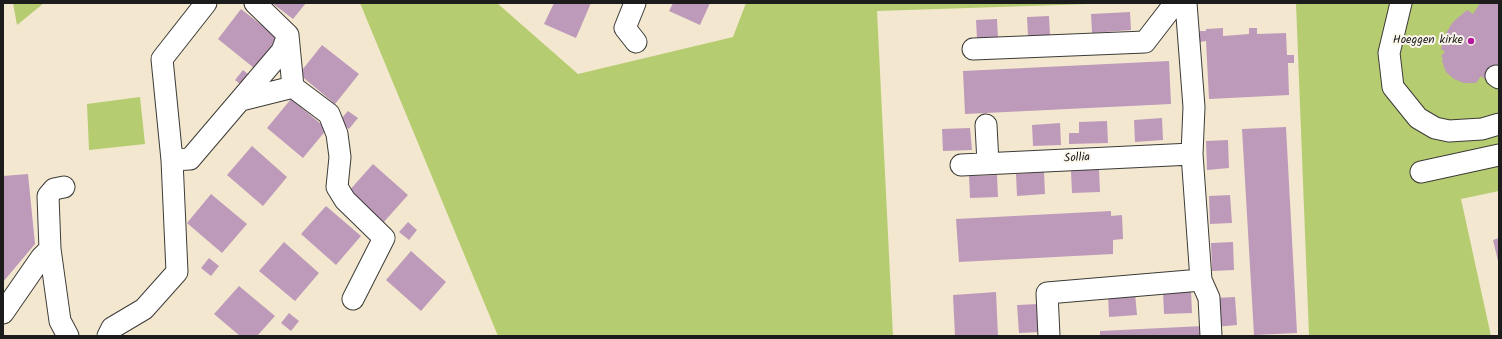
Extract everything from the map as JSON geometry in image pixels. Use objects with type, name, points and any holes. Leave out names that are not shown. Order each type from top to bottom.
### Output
[{"type":"street","points":[[117,333],[144,309],[177,272],[168,239],[162,59],[206,3]]},
{"type":"street","points":[[255,3],[288,35],[293,87],[329,114],[337,134],[340,157],[337,187],[345,200],[384,238],[353,299]]},
{"type":"street","points":[[635,3],[625,28],[636,42]]},
{"type":"street","points":[[973,49],[1145,42],[1175,3]]},
{"type":"street","points":[[1186,3],[1194,107],[1192,154],[1201,280],[1209,298],[1211,336]]},
{"type":"street","points":[[1401,3],[1389,53],[1393,88],[1418,118],[1435,128],[1449,131],[1482,129],[1499,124]]},
{"type":"street","points":[[166,172],[190,160],[282,51],[288,35]]},
{"type":"street","points":[[241,100],[293,87]]},
{"type":"street","points":[[986,125],[988,163]]},
{"type":"street","points":[[1449,131],[1454,165]]},
{"type":"street","name":"Sollia","points":[[961,165],[1192,154]]},
{"type":"street","points":[[1421,172],[1499,155]]},
{"type":"street","points":[[64,187],[54,190],[48,196],[50,249],[60,321],[68,336]]},
{"type":"street","points":[[3,313],[41,258],[50,249]]},
{"type":"street","points":[[1049,336],[1047,293],[1201,280]]},
{"type":"green space","points":[[13,3],[44,3],[17,25]]},
{"type":"green space","points":[[360,3],[497,3],[578,74],[733,37],[746,3],[1120,3],[877,11],[893,336],[498,336]]},
{"type":"green space","points":[[1296,3],[1499,3],[1499,191],[1461,199],[1491,336],[1309,336]]},
{"type":"green space","points":[[140,97],[145,144],[89,150],[87,104]]},
{"type":"building","points":[[272,3],[306,3],[293,19]]},
{"type":"building","points":[[554,3],[591,3],[576,38],[544,24]]},
{"type":"building","points":[[673,3],[710,3],[700,25],[669,11]]},
{"type":"building","name":"Hoeggen kirke","points":[[1480,3],[1499,3],[1499,69],[1486,80],[1481,76],[1476,83],[1464,83],[1454,79],[1446,72],[1442,61],[1443,58],[1441,56],[1445,52],[1441,49],[1446,33],[1453,22],[1467,10],[1473,14]]},
{"type":"building","points":[[241,9],[278,38],[254,68],[218,39]]},
{"type":"building","points":[[1130,12],[1131,30],[1092,33],[1091,14]]},
{"type":"building","points":[[1049,16],[1050,35],[1028,36],[1027,17]]},
{"type":"building","points":[[997,19],[998,38],[977,39],[976,20]]},
{"type":"building","points":[[1223,28],[1223,36],[1249,34],[1249,28],[1257,28],[1257,34],[1286,33],[1287,55],[1294,55],[1294,63],[1288,63],[1289,95],[1209,99],[1206,41],[1200,42],[1200,31],[1206,31],[1206,29]]},
{"type":"building","points":[[322,45],[359,74],[335,104],[299,74]]},
{"type":"building","points":[[1169,61],[1171,104],[965,114],[963,71]]},
{"type":"building","points":[[243,70],[253,78],[245,88],[235,80]]},
{"type":"building","points":[[291,99],[327,129],[303,158],[267,128]]},
{"type":"building","points":[[348,111],[358,118],[349,129],[339,121]]},
{"type":"building","points":[[1162,118],[1163,140],[1135,142],[1134,120]]},
{"type":"building","points":[[1107,121],[1108,143],[1069,144],[1069,133],[1079,133],[1079,122]]},
{"type":"building","points":[[1060,123],[1061,145],[1033,146],[1032,125]]},
{"type":"building","points":[[1286,127],[1297,333],[1254,335],[1242,129]]},
{"type":"building","points":[[970,128],[972,150],[943,151],[942,129]]},
{"type":"building","points":[[1228,140],[1229,168],[1207,170],[1206,141]]},
{"type":"building","points":[[252,146],[287,177],[263,206],[227,175]]},
{"type":"building","points":[[373,164],[408,195],[383,223],[348,192]]},
{"type":"building","points":[[1099,169],[1100,192],[1072,193],[1071,171]]},
{"type":"building","points":[[1044,172],[1045,194],[1017,196],[1016,174]]},
{"type":"building","points":[[28,174],[35,244],[3,282],[3,176]]},
{"type":"building","points":[[997,175],[998,197],[970,198],[969,176]]},
{"type":"building","points":[[211,194],[247,224],[222,253],[187,223]]},
{"type":"building","points":[[1230,195],[1232,223],[1210,224],[1209,196]]},
{"type":"building","points":[[326,206],[361,236],[336,265],[301,234]]},
{"type":"building","points":[[1111,211],[1111,216],[1122,215],[1123,239],[1113,240],[1113,254],[959,262],[956,219]]},
{"type":"building","points":[[408,222],[417,230],[409,240],[399,232]]},
{"type":"building","points":[[1499,238],[1499,261],[1498,261],[1493,240]]},
{"type":"building","points":[[284,242],[319,273],[295,301],[259,271]]},
{"type":"building","points":[[1233,242],[1234,270],[1212,271],[1211,243]]},
{"type":"building","points":[[411,251],[446,282],[421,311],[386,280]]},
{"type":"building","points":[[209,258],[219,266],[211,276],[201,268]]},
{"type":"building","points":[[239,286],[275,316],[257,336],[240,336],[214,314]]},
{"type":"building","points":[[1191,290],[1192,313],[1164,314],[1163,292]]},
{"type":"building","points":[[996,292],[998,336],[955,336],[953,295]]},
{"type":"building","points":[[1135,293],[1137,315],[1109,317],[1108,295]]},
{"type":"building","points":[[1235,297],[1237,325],[1215,327],[1214,298]]},
{"type":"building","points":[[1039,304],[1041,332],[1019,333],[1017,305]]},
{"type":"building","points":[[289,313],[299,321],[291,331],[281,323]]},
{"type":"building","points":[[1203,326],[1204,336],[1100,336],[1100,331]]},
{"type":"place","name":"Hoeggen kirke","points":[[1471,41]]}]
